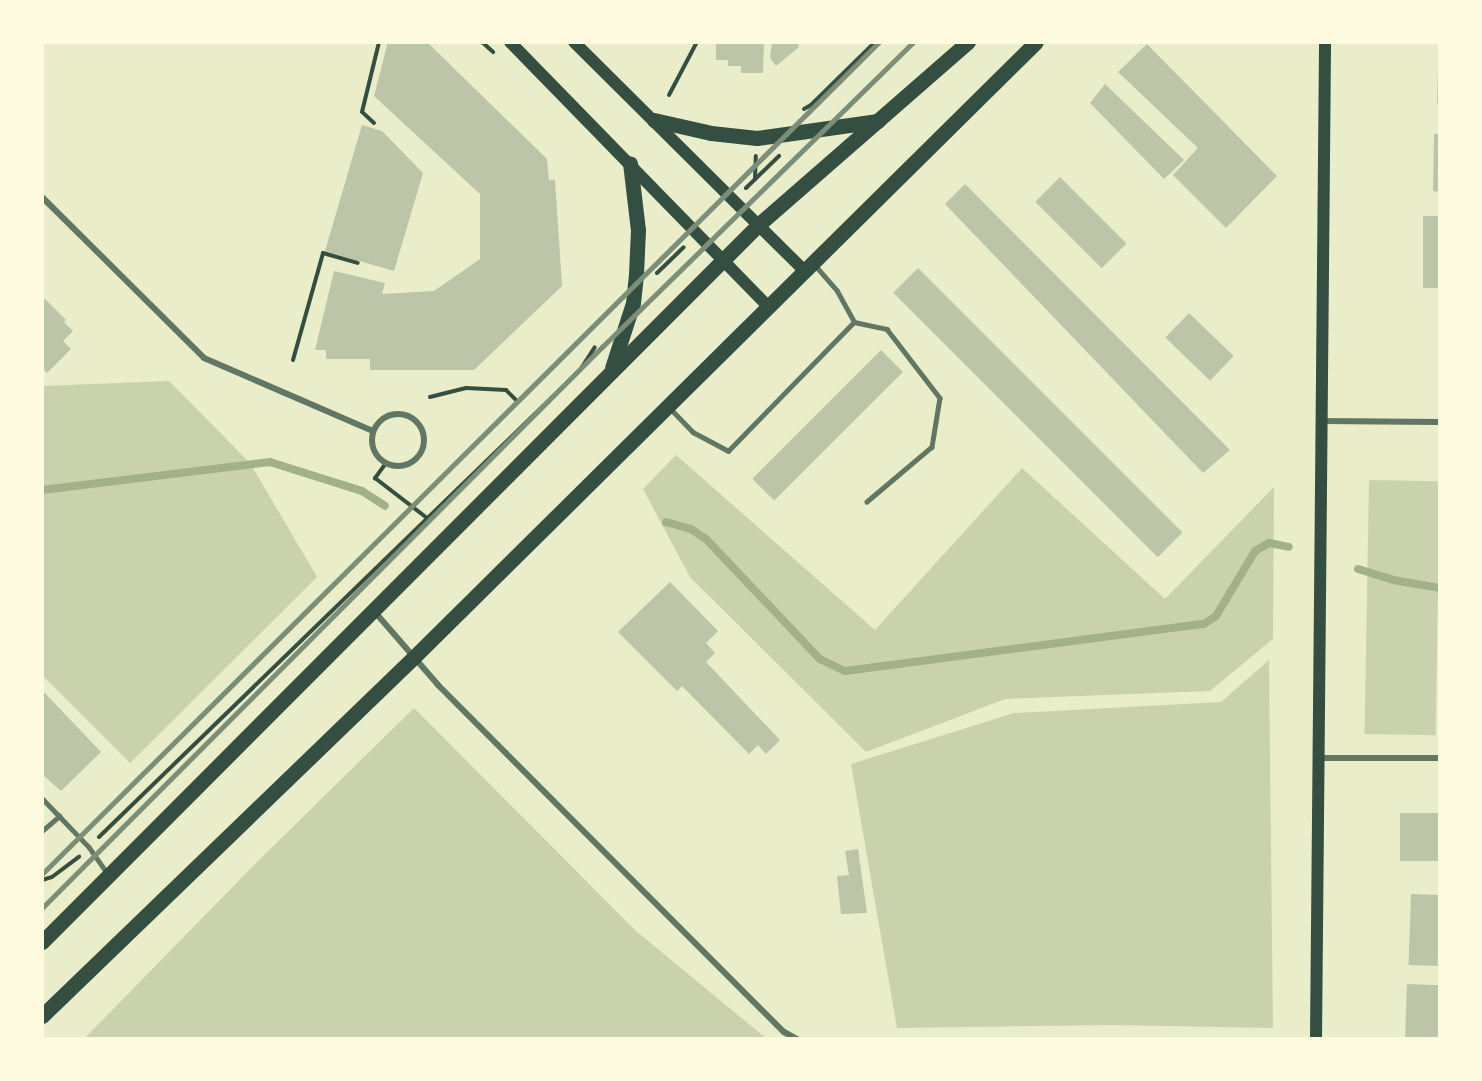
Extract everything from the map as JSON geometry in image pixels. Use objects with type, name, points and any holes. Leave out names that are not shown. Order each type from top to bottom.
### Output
[{"type":"main road","points":[[510,42],[769,307]]},
{"type":"main road","points":[[574,42],[758,225],[809,267]]},
{"type":"main road","points":[[42,942],[107,874],[374,611],[758,225],[968,42]]},
{"type":"main road","points":[[42,1016],[413,658],[1036,42]]},
{"type":"main road","points":[[1316,1039],[1324,42]]},
{"type":"main road","points":[[654,120],[711,133],[757,138],[878,121]]},
{"type":"main road","points":[[610,375],[633,303],[636,273],[638,230],[630,163]]},
{"type":"street","points":[[42,197],[204,358],[373,431]]},
{"type":"street","points":[[402,414],[418,422],[423,430],[424,447],[414,461],[399,467],[386,463],[373,448],[373,431],[385,417],[402,414]]},
{"type":"street","points":[[1321,421],[1440,422]]},
{"type":"street","points":[[374,611],[413,658],[784,1032],[797,1039]]},
{"type":"street","points":[[1320,758],[1440,758]]},
{"type":"lane","points":[[809,267],[837,291],[854,322],[887,329],[940,398],[932,447],[867,502]]},
{"type":"lane","points":[[668,406],[693,432],[728,451],[854,322]]},
{"type":"lane","points":[[42,798],[89,847],[107,874]]},
{"type":"lane","points":[[42,831],[59,816]]},
{"type":"path","points":[[375,123],[362,112],[379,42]]},
{"type":"path","points":[[483,42],[499,58]]},
{"type":"path","points":[[669,95],[697,42]]},
{"type":"path","points":[[801,110],[811,105],[876,42]]},
{"type":"path","points":[[756,148],[755,179],[786,150]]},
{"type":"path","points":[[658,273],[689,243]]},
{"type":"path","points":[[293,360],[323,253],[358,263]]},
{"type":"path","points":[[42,880],[52,877],[89,847],[580,370],[598,344]]},
{"type":"path","points":[[430,397],[466,388],[506,390],[516,400]]},
{"type":"path","points":[[386,463],[375,478],[427,518]]},
{"type":"green space","points":[[169,381],[250,463],[317,577],[130,763],[42,675],[42,386]]},
{"type":"green space","points":[[676,455],[875,630],[1022,468],[1165,599],[1274,487],[1273,639],[1210,691],[1005,699],[866,752],[690,577],[643,489]]},
{"type":"green space","points":[[1369,480],[1440,481],[1436,735],[1365,734]]},
{"type":"green space","points":[[1269,660],[1273,1028],[1113,1025],[897,1028],[851,764],[1014,713],[1221,702]]},
{"type":"green space","points":[[414,708],[636,931],[767,1039],[84,1039],[258,861]]},
{"type":"building","points":[[388,42],[427,42],[547,159],[549,180],[555,180],[562,286],[474,370],[370,370],[370,359],[326,359],[326,350],[315,350],[334,271],[385,283],[382,294],[434,291],[480,259],[480,194],[374,96]]},
{"type":"building","points":[[716,42],[764,42],[763,73],[741,73],[741,66],[728,66],[728,60],[716,60]]},
{"type":"building","points":[[772,42],[801,42],[799,47],[776,66],[770,58]]},
{"type":"building","points":[[1147,44],[1277,176],[1226,228],[1173,175],[1198,148],[1118,72]]},
{"type":"building","points":[[1438,64],[1440,64],[1440,103],[1437,103]]},
{"type":"building","points":[[1105,84],[1184,160],[1164,179],[1090,103]]},
{"type":"building","points":[[362,125],[382,131],[423,173],[394,271],[325,251]]},
{"type":"building","points":[[1434,134],[1440,134],[1440,192],[1433,191]]},
{"type":"building","points":[[1060,177],[1126,243],[1102,268],[1035,202]]},
{"type":"building","points":[[965,184],[1230,450],[1203,473],[945,204]]},
{"type":"building","points":[[1423,216],[1440,216],[1440,288],[1423,288]]},
{"type":"building","points":[[918,268],[1182,532],[1158,557],[893,293]]},
{"type":"building","points":[[42,299],[45,299],[66,320],[64,322],[73,331],[63,341],[71,349],[47,373],[42,368]]},
{"type":"building","points":[[1189,313],[1234,356],[1210,381],[1165,337]]},
{"type":"building","points":[[881,350],[903,372],[774,501],[752,479]]},
{"type":"building","points":[[670,582],[718,631],[706,643],[715,653],[706,662],[780,740],[766,754],[758,745],[749,754],[682,686],[677,691],[618,632]]},
{"type":"building","points":[[42,690],[101,752],[61,791],[42,774]]},
{"type":"building","points":[[1400,813],[1440,813],[1440,861],[1400,861]]},
{"type":"building","points":[[858,849],[867,913],[841,914],[837,876],[849,875],[845,851]]},
{"type":"building","points":[[1411,894],[1440,895],[1438,966],[1409,965]]},
{"type":"building","points":[[1407,984],[1440,985],[1438,1039],[1405,1039]]},
{"type":"waterway","points":[[42,490],[270,462],[362,491],[385,506]]},
{"type":"waterway","points":[[666,522],[691,529],[706,539],[820,659],[845,671],[1204,624],[1216,616],[1255,551],[1269,543],[1289,547]]},
{"type":"waterway","points":[[1358,569],[1393,580],[1440,588]]},
{"type":"railway","points":[[42,874],[879,42]]},
{"type":"railway","points":[[42,908],[602,347],[913,42]]}]
